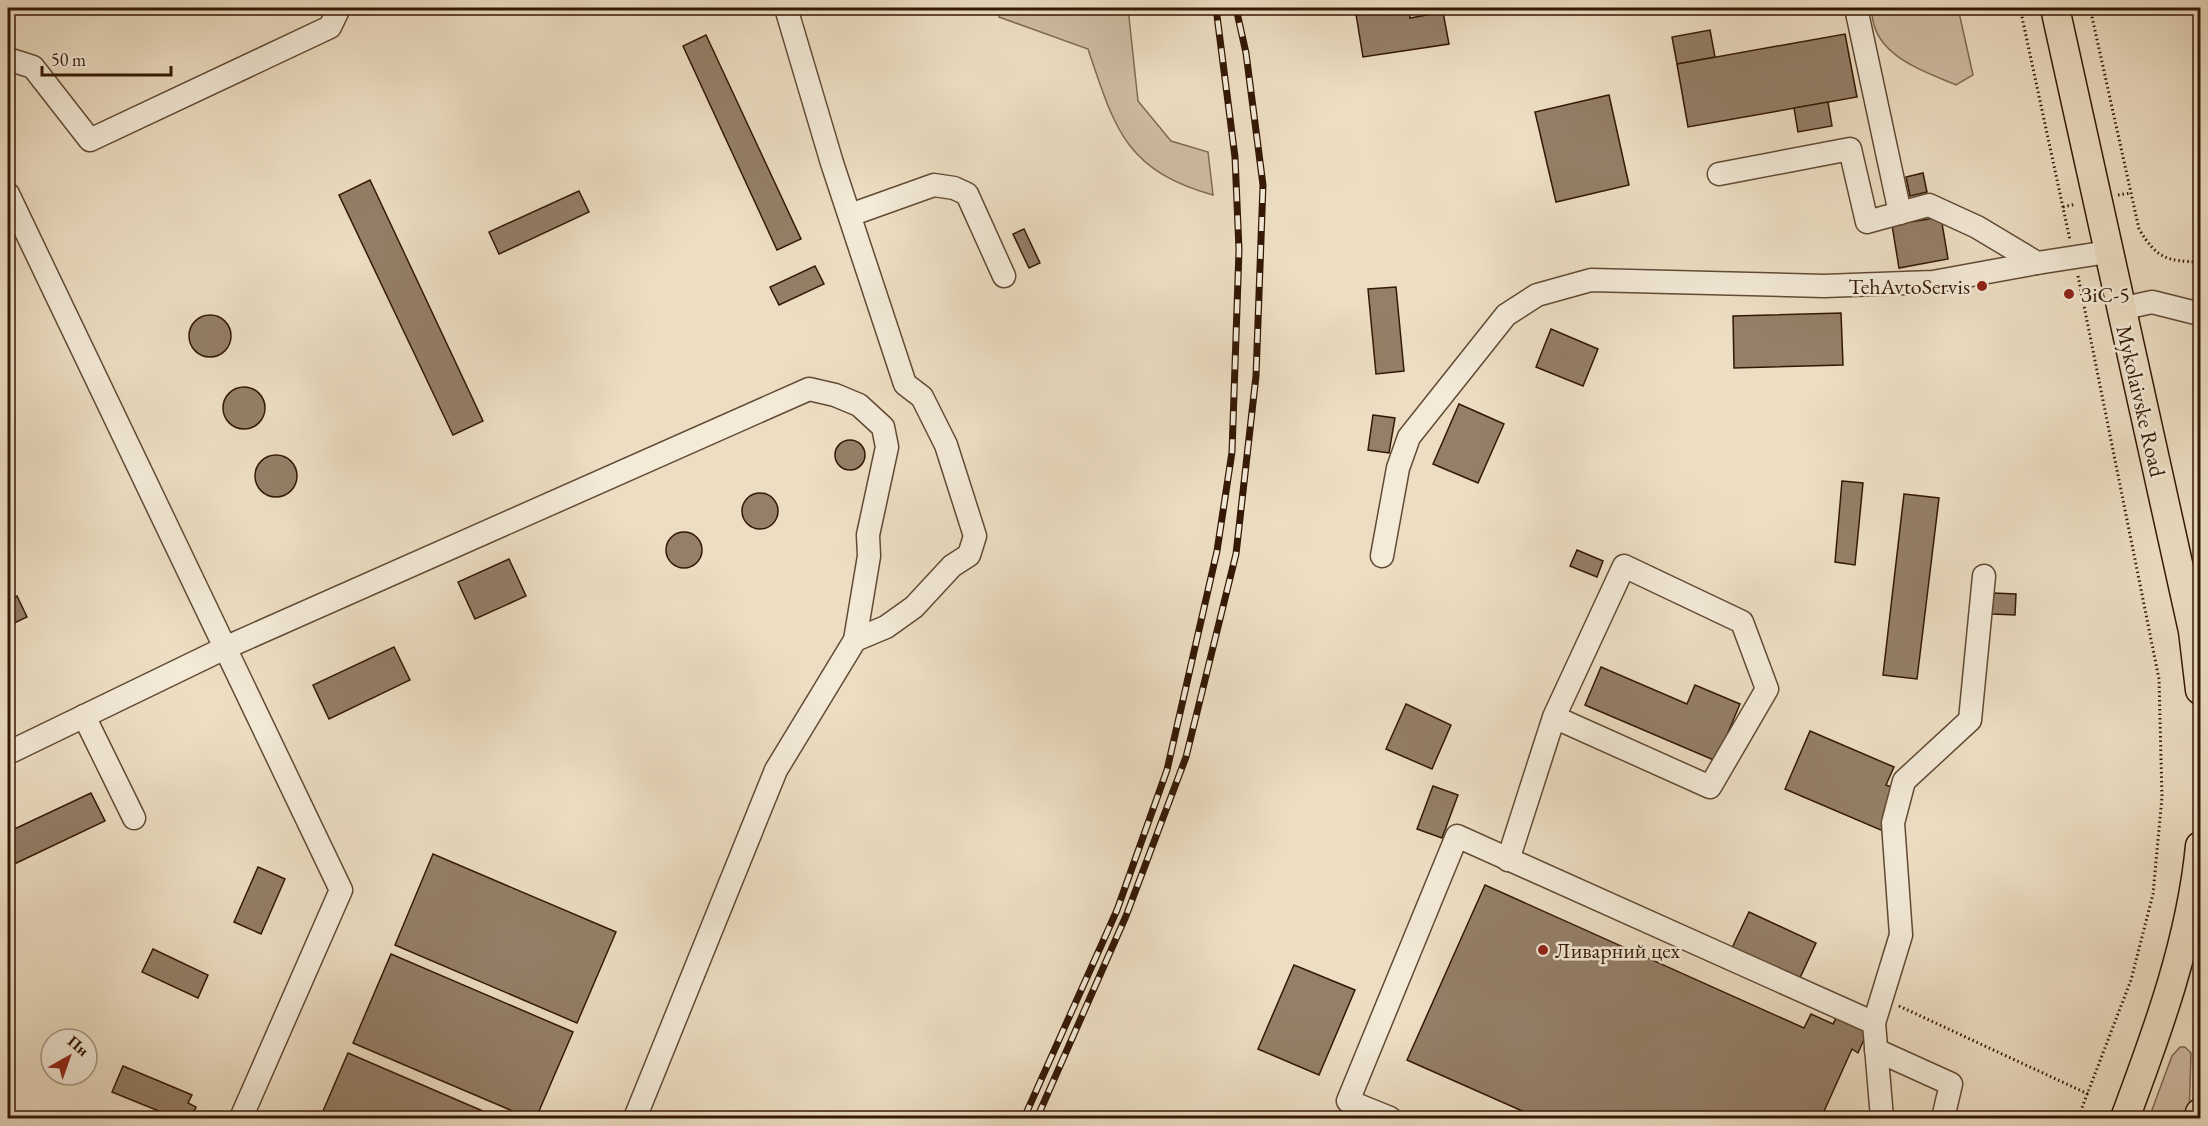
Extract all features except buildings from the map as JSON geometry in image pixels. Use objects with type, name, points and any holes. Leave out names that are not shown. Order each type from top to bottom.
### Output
[{"type":"main road","name":"Mykolaivske Road","points":[[2055,8],[2193,631],[2200,690]]},
{"type":"main road","points":[[2125,1119],[2161,1021],[2199,896],[2200,846]]},
{"type":"main road","points":[[2200,1113],[2200,1119]]},
{"type":"street","points":[[8,59],[33,67],[90,140],[330,27],[339,8]]},
{"type":"street","points":[[786,8],[832,163],[905,384],[922,397],[946,445],[975,536],[969,555],[952,566],[914,606],[886,627],[855,640]]},
{"type":"street","points":[[1856,8],[1900,213]]},
{"type":"street","points":[[1719,174],[1850,149],[1867,222],[1929,205],[1977,227],[2037,263]]},
{"type":"street","points":[[850,215],[934,185],[954,188],[968,194],[1004,276]]},
{"type":"street","points":[[8,194],[132,455],[227,647],[341,890],[241,1119]]},
{"type":"street","points":[[1382,556],[1398,468],[1409,437],[1506,315],[1538,295],[1590,280],[1824,286],[1933,282],[2108,252]]},
{"type":"street","points":[[2120,309],[2152,302],[2200,314]]},
{"type":"street","points":[[8,753],[227,647],[809,389],[835,395],[859,405],[883,427],[887,447],[868,535],[869,556],[855,640],[777,770],[635,1119]]},
{"type":"street","points":[[1508,860],[1554,717],[1624,566],[1742,622],[1767,689],[1710,787],[1554,717]]},
{"type":"street","points":[[1882,1119],[1874,1023],[1901,935],[1893,824],[1904,781],[1970,720],[1984,576]]},
{"type":"street","points":[[84,716],[135,818]]},
{"type":"street","points":[[1390,1119],[1348,1101],[1456,836],[1874,1023]]},
{"type":"street","points":[[1876,1050],[1951,1084],[1943,1119]]},
{"type":"path","points":[[2019,8],[2074,257],[2159,680],[2162,726],[2162,797],[2152,894],[2131,980],[2078,1119]]},
{"type":"path","points":[[2090,8],[2139,229],[2152,250],[2172,261],[2200,262]]},
{"type":"path","points":[[1882,998],[2088,1094]]},
{"type":"shaded area","points":[[1003,8],[1128,8],[1138,101],[1171,141],[1208,152],[1213,195],[1183,185],[1160,173],[1142,159],[1128,143],[1116,124],[1088,49],[999,17]]},
{"type":"shaded area","points":[[1872,8],[1958,8],[1973,75],[1956,85],[1900,58],[1888,49],[1879,37],[1874,24]]},
{"type":"shaded area","points":[[2180,1047],[2185,1047],[2191,1053],[2189,1118],[2149,1118],[2172,1056]]},
{"type":"railway","points":[[1024,1118],[1117,910],[1167,770],[1217,551],[1232,452],[1239,250],[1235,157],[1216,8]]},
{"type":"railway","points":[[1037,1118],[1126,916],[1186,757],[1236,554],[1256,376],[1263,185],[1246,53],[1236,8]]},
{"type":"place","name":"TehAvtoServis","points":[[1982,286]]},
{"type":"place","name":"ЗіС-5","points":[[2069,294]]},
{"type":"place","name":"Ливарний цех","points":[[1543,950]]}]
